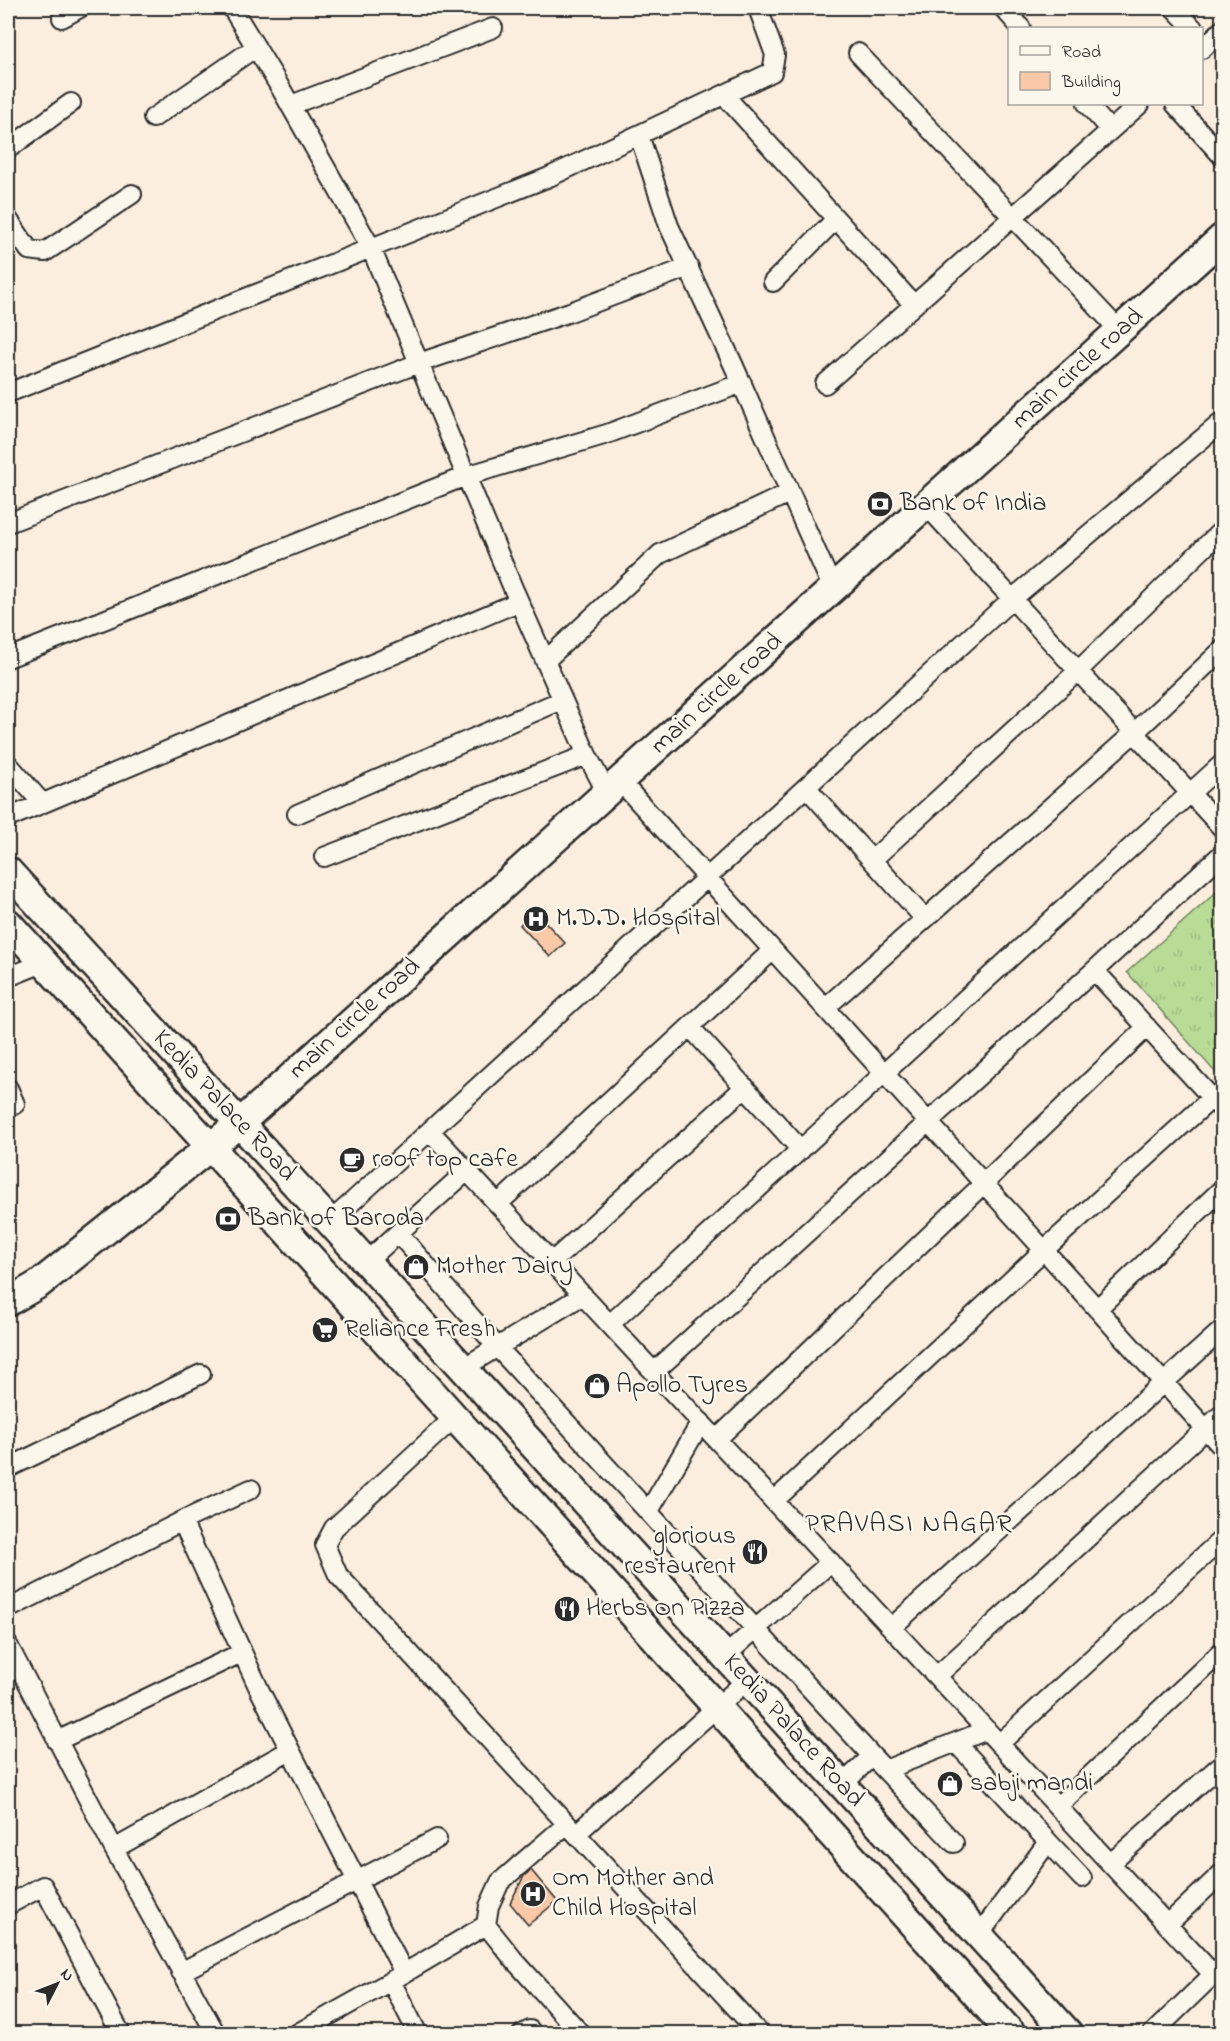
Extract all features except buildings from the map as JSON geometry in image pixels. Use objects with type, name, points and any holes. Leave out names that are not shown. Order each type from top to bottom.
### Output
[{"type":"street","points":[[62,18],[80,8]]},
{"type":"street","points":[[8,393],[549,177],[772,72],[775,55],[758,8]]},
{"type":"street","points":[[1003,8],[1020,27]]},
{"type":"street","points":[[1174,8],[1192,27]]},
{"type":"street","points":[[240,10],[256,47],[371,248],[519,602],[587,755],[613,787],[707,878],[1222,1447]]},
{"type":"street","points":[[291,105],[493,28]]},
{"type":"street","points":[[1203,43],[1222,30]]},
{"type":"street","points":[[153,118],[256,47]]},
{"type":"street","points":[[858,53],[1120,331]]},
{"type":"street","points":[[724,94],[914,305]]},
{"type":"street","points":[[8,148],[71,103]]},
{"type":"street","points":[[1088,105],[1110,130]]},
{"type":"street","points":[[825,384],[1139,105]]},
{"type":"street","points":[[1176,105],[1222,156]]},
{"type":"street","points":[[639,135],[669,226],[742,383],[833,589]]},
{"type":"street","points":[[8,219],[29,250],[45,252],[132,194]]},
{"type":"street","points":[[772,282],[836,219]]},
{"type":"street","name":"main circle road","points":[[8,1302],[39,1284],[240,1123],[1222,238]]},
{"type":"street","points":[[8,523],[419,363],[570,312],[689,267]]},
{"type":"street","points":[[8,658],[466,476],[607,434],[742,383]]},
{"type":"street","points":[[330,1222],[1012,599],[1222,424]]},
{"type":"street","points":[[545,661],[660,554],[789,493]]},
{"type":"street","points":[[926,506],[1222,828]]},
{"type":"street","points":[[872,860],[1078,671],[1222,530]]},
{"type":"street","points":[[8,818],[519,602]]},
{"type":"street","points":[[825,1008],[1135,732],[1222,650]]},
{"type":"street","points":[[297,814],[562,700]]},
{"type":"street","points":[[324,857],[587,755]]},
{"type":"street","points":[[8,764],[42,803]]},
{"type":"street","points":[[610,1324],[1222,764]]},
{"type":"street","points":[[806,787],[925,919]]},
{"type":"street","points":[[654,1372],[1222,855]]},
{"type":"street","name":"Kedia Palace Road","points":[[8,871],[1069,2034]]},
{"type":"street","name":"Kedia Palace Road","points":[[8,923],[1012,2034]]},
{"type":"street","points":[[498,1204],[773,951]]},
{"type":"street","points":[[8,977],[43,963]]},
{"type":"street","points":[[774,1501],[1044,1250],[1217,1104],[1095,970]]},
{"type":"street","points":[[690,1027],[801,1149]]},
{"type":"street","points":[[717,1440],[1147,1027]]},
{"type":"street","points":[[552,1262],[745,1087]]},
{"type":"street","points":[[8,1088],[15,1104],[8,1108]]},
{"type":"street","points":[[430,1131],[1168,1924],[1218,1970],[1152,2034]]},
{"type":"street","points":[[366,1262],[467,1171]]},
{"type":"street","points":[[1097,1308],[1222,1189]]},
{"type":"street","points":[[399,1233],[498,1348],[954,1843]]},
{"type":"street","points":[[463,1368],[583,1295]]},
{"type":"street","points":[[892,1627],[1222,1330]]},
{"type":"street","points":[[8,1468],[201,1374]]},
{"type":"street","points":[[937,1676],[1222,1414]]},
{"type":"street","points":[[454,1418],[334,1528],[325,1545],[338,1575],[760,2034]]},
{"type":"street","points":[[649,1510],[700,1422]]},
{"type":"street","points":[[8,1609],[182,1521],[251,1489]]},
{"type":"street","points":[[182,1521],[241,1653],[357,1881],[418,2034]]},
{"type":"street","points":[[885,1770],[956,1743],[993,1737],[1222,1539]]},
{"type":"street","points":[[725,1656],[831,1562]]},
{"type":"street","points":[[8,1645],[114,1849],[216,2034]]},
{"type":"street","points":[[1058,1806],[1222,1651]]},
{"type":"street","points":[[57,1741],[241,1653]]},
{"type":"street","points":[[486,1925],[489,1906],[500,1882],[572,1829],[747,1680]]},
{"type":"street","points":[[956,1743],[1082,1878]]},
{"type":"street","points":[[114,1849],[290,1750]]},
{"type":"street","points":[[842,1785],[872,1756]]},
{"type":"street","points":[[1111,1863],[1222,1764]]},
{"type":"street","points":[[182,1972],[437,1839]]},
{"type":"street","points":[[980,1935],[1048,1842]]},
{"type":"street","points":[[1168,1924],[1222,1873]]},
{"type":"street","points":[[8,1905],[43,1886],[121,2034]]},
{"type":"street","points":[[296,2034],[486,1925]]},
{"type":"street","points":[[486,1925],[581,2034]]},
{"type":"green space","points":[[1222,887],[1222,1080],[1127,972]]},
{"type":"place","name":"Bank of India","points":[[880,504]]},
{"type":"place","name":"M.D.D. Hospital","points":[[536,919]]},
{"type":"place","name":"roof top cafe","points":[[352,1160]]},
{"type":"place","name":"Bank of Baroda","points":[[228,1219]]},
{"type":"place","name":"Mother Dairy","points":[[416,1267]]},
{"type":"place","name":"Reliance Fresh","points":[[325,1330]]},
{"type":"place","name":"Apollo Tyres","points":[[597,1386]]},
{"type":"place","name":"glorious restaurent","points":[[755,1552]]},
{"type":"place","name":"Herbs On Pizza","points":[[567,1609]]},
{"type":"place","name":"sabji mandi","points":[[950,1784]]},
{"type":"place","name":"Om Mother and Child Hospital","points":[[533,1894]]},
{"type":"district","name":"PRAVASI NAGAR","points":[[909,1524]]}]
